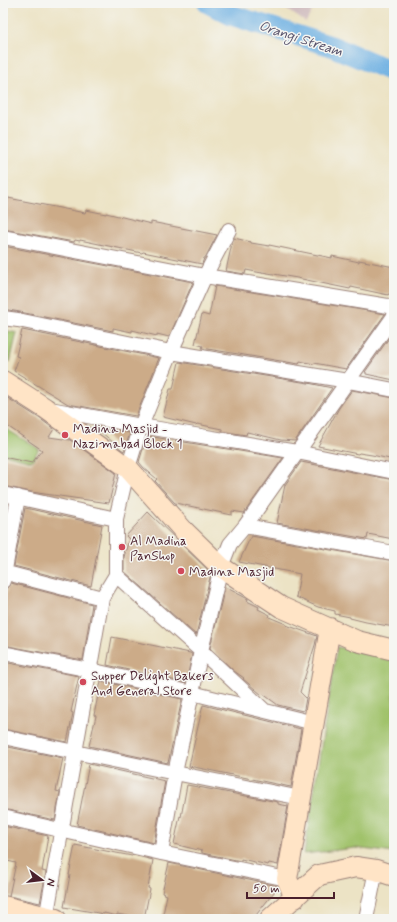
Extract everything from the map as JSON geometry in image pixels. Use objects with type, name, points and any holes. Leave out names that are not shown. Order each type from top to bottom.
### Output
[{"type":"street","points":[[3,906],[50,918],[62,830],[102,598],[116,575],[116,518],[128,468],[141,426],[171,352],[205,276],[229,230]]},
{"type":"street","points":[[3,237],[205,276],[394,307]]},
{"type":"street","points":[[161,853],[175,773],[201,650],[221,567],[230,544],[245,526],[394,316]]},
{"type":"street","points":[[3,318],[25,321],[171,352],[394,390]]},
{"type":"street","points":[[3,381],[45,408],[128,468],[183,530],[221,567],[281,607],[357,641],[394,650]]},
{"type":"street","points":[[45,408],[141,426],[297,452],[394,472]]},
{"type":"street","points":[[3,494],[116,518]]},
{"type":"street","points":[[18,497],[4,575],[102,598]]},
{"type":"street","points":[[245,526],[394,553]]},
{"type":"street","points":[[116,575],[201,650],[265,711]]},
{"type":"street","points":[[295,898],[287,879],[330,628]]},
{"type":"street","points":[[3,653],[90,670],[314,723]]},
{"type":"street","points":[[3,737],[301,798]]},
{"type":"street","points":[[3,817],[161,853],[287,879]]},
{"type":"street","points":[[270,919],[319,875],[356,867],[385,873],[366,919]]},
{"type":"shaded area","points":[[276,3],[316,3],[306,22]]},
{"type":"green space","points":[[3,330],[17,333],[10,362],[3,359]]},
{"type":"green space","points":[[3,427],[39,449],[32,461],[3,454]]},
{"type":"green space","points":[[337,647],[394,658],[394,853],[355,848],[304,854]]},
{"type":"building","points":[[3,197],[85,213],[86,210],[106,213],[151,224],[151,222],[217,235],[202,264],[80,240],[75,240],[74,242],[3,229]]},
{"type":"building","points":[[234,238],[251,243],[269,245],[332,258],[332,256],[394,267],[394,295],[351,287],[350,289],[262,272],[246,270],[245,274],[226,271]]},
{"type":"building","points":[[3,246],[193,282],[169,337],[157,334],[157,336],[132,330],[132,332],[113,328],[113,331],[3,309]]},
{"type":"building","points":[[215,286],[385,314],[346,369],[300,361],[299,364],[202,348],[203,346],[195,344],[202,314],[209,316]]},
{"type":"building","points":[[22,330],[159,358],[136,416],[68,404],[14,371],[19,357],[16,356]]},
{"type":"building","points":[[394,331],[394,380],[366,374],[365,372]]},
{"type":"building","points":[[179,362],[332,388],[295,441],[281,440],[247,432],[246,435],[227,432],[222,431],[222,429],[196,425],[163,417],[170,389],[173,389]]},
{"type":"building","points":[[352,390],[394,398],[394,460],[318,446],[339,408]]},
{"type":"building","points":[[3,395],[54,429],[49,437],[70,440],[116,473],[109,503],[31,492],[3,486],[3,457],[32,463],[42,450],[3,423]]},
{"type":"building","points":[[94,426],[130,433],[124,451],[121,449]]},
{"type":"building","points":[[147,436],[283,458],[244,513],[232,511],[232,515],[175,503],[155,481],[157,479],[139,462]]},
{"type":"building","points":[[301,462],[394,480],[393,539],[368,534],[367,539],[277,523],[285,485]]},
{"type":"building","points":[[25,508],[102,525],[91,586],[14,566]]},
{"type":"building","points":[[148,512],[211,573],[196,635],[124,571],[124,557],[129,539],[126,536]]},
{"type":"building","points":[[251,536],[394,561],[394,627],[335,614],[335,611],[318,607],[296,597],[300,574],[239,562]]},
{"type":"building","points":[[11,583],[92,604],[83,660],[3,645],[5,615],[3,615],[3,611],[7,588]]},
{"type":"building","points":[[225,587],[248,599],[247,601],[259,607],[258,609],[270,615],[269,617],[317,636],[300,692],[306,698],[303,711],[278,705],[263,694],[262,695],[210,648]]},
{"type":"building","points":[[112,637],[192,654],[186,683],[107,665]]},
{"type":"building","points":[[3,662],[79,676],[71,712],[73,713],[67,742],[3,729]]},
{"type":"building","points":[[101,681],[182,699],[168,763],[89,746],[96,716],[94,715]]},
{"type":"building","points":[[203,705],[301,729],[291,787],[189,766]]},
{"type":"building","points":[[3,746],[63,758],[56,791],[60,792],[55,820],[3,809]]},
{"type":"building","points":[[89,764],[165,781],[154,843],[77,825]]},
{"type":"building","points":[[187,785],[278,802],[278,804],[288,806],[278,865],[269,863],[268,865],[241,859],[241,861],[202,853],[202,851],[174,844]]},
{"type":"building","points":[[3,826],[48,836],[42,871],[46,872],[40,903],[9,896],[16,863],[3,860]]},
{"type":"building","points":[[75,845],[153,860],[148,888],[150,889],[144,919],[64,907]]},
{"type":"building","points":[[169,863],[278,887],[253,919],[162,919],[167,895],[162,893]]},
{"type":"waterway","name":"Orangi Stream","points":[[208,3],[231,15],[331,46],[394,72]]},
{"type":"place","name":"Madina Masjid - Nazimabad Block 1","points":[[65,435]]},
{"type":"place","name":"Al Madina PanShop","points":[[122,547]]},
{"type":"place","name":"Madina Masjid","points":[[181,571]]},
{"type":"place","name":"Supper Delight Bakers And General Store","points":[[83,682]]}]
